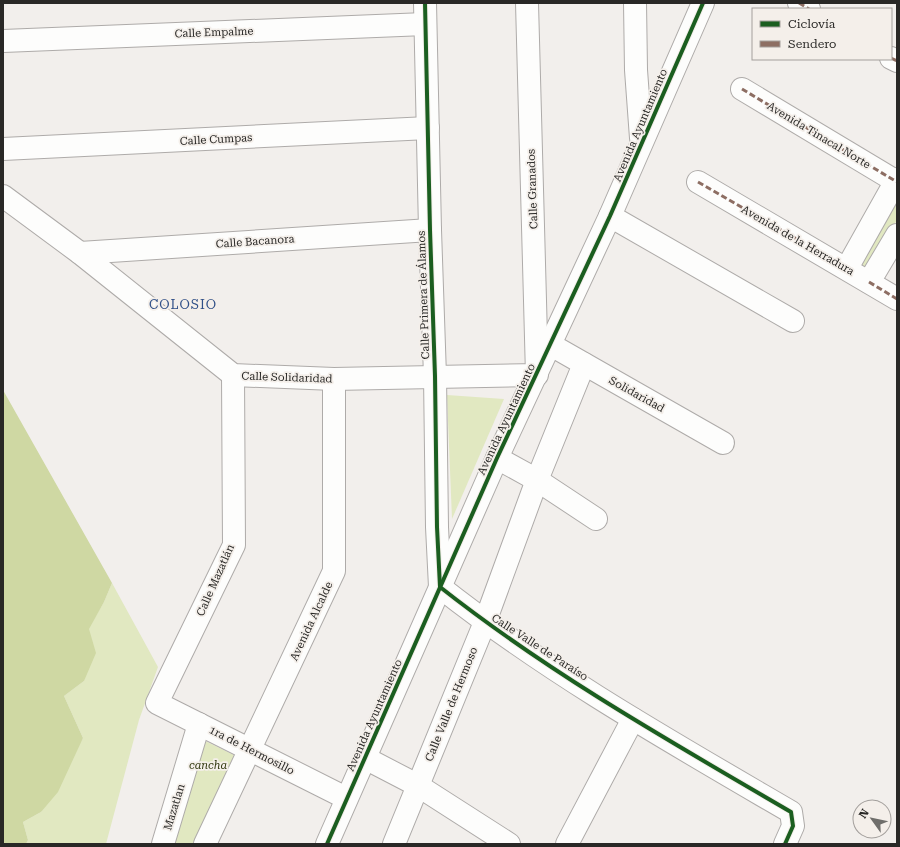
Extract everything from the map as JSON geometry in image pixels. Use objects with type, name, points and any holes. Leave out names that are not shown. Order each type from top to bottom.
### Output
[{"type":"street","name":"Calle Granados","points":[[527,3],[537,375]]},
{"type":"street","points":[[635,3],[636,70],[641,142]]},
{"type":"street","name":"Avenida Ayuntamiento","points":[[327,844],[497,458],[610,216],[641,142],[703,3]]},
{"type":"street","name":"Calle Empalme","points":[[3,41],[425,13]]},
{"type":"street","name":"Calle Primera de Álamos","points":[[425,13],[435,376],[437,527],[440,587]]},
{"type":"street","name":"Avenida Tinacal Norte","points":[[742,89],[897,181]]},
{"type":"street","name":"Calle Cumpas","points":[[3,149],[428,128]]},
{"type":"street","points":[[847,268],[897,181]]},
{"type":"street","name":"Avenida de la Herradura","points":[[698,182],[847,268],[897,299]]},
{"type":"street","name":"Calle Solidaridad","points":[[3,196],[80,253],[233,375],[334,379],[537,375]]},
{"type":"street","points":[[610,216],[793,321]]},
{"type":"street","name":"Calle Bacanora","points":[[80,253],[430,230]]},
{"type":"street","points":[[869,282],[897,235]]},
{"type":"street","name":"Solidaridad","points":[[551,345],[723,443]]},
{"type":"street","name":"Calle Valle de Hermoso","points":[[394,844],[485,622],[537,480],[584,364]]},
{"type":"street","name":"Calle Mazatlán","points":[[157,703],[234,545],[233,375]]},
{"type":"street","name":"Avenida Alcalde","points":[[205,844],[334,571],[334,379]]},
{"type":"street","points":[[497,458],[537,480],[596,519]]},
{"type":"street","name":"Calle Valle de Paraíso","points":[[440,587],[485,622],[633,719],[791,812],[793,826],[785,844]]},
{"type":"street","name":"1ra de Hermosillo","points":[[157,703],[346,798]]},
{"type":"street","points":[[567,844],[633,719]]},
{"type":"street","name":"Mazatlan","points":[[163,844],[199,724]]},
{"type":"street","points":[[365,758],[417,785],[508,844]]},
{"type":"green space","points":[[897,203],[897,220],[867,271],[860,267]]},
{"type":"green space","points":[[3,390],[112,583],[104,602],[89,629],[96,653],[84,681],[64,696],[83,738],[58,792],[41,812],[23,822],[28,840],[26,844],[3,844]]},
{"type":"green space","points":[[447,395],[504,399],[452,519]]},
{"type":"green space","points":[[112,583],[158,667],[139,720],[106,844],[26,844],[28,840],[23,822],[41,812],[83,738],[64,696],[84,681],[88,629],[104,602]]},
{"type":"green space","name":"cancha","points":[[197,737],[234,755],[193,844],[166,844]]},
{"type":"marked path","points":[[799,3],[807,8]]},
{"type":"marked path","points":[[892,58],[897,61]]},
{"type":"marked path","points":[[742,89],[897,182]]},
{"type":"marked path","points":[[698,182],[847,268]]},
{"type":"marked path","points":[[869,282],[897,299]]},
{"type":"cycle path","points":[[425,3],[435,376],[437,527],[440,587],[524,649],[567,678],[656,733],[791,812],[793,826],[785,844]]},
{"type":"cycle path","points":[[327,844],[497,458],[610,216],[703,3]]},
{"type":"district","name":"COLOSIO","points":[[183,304]]}]
